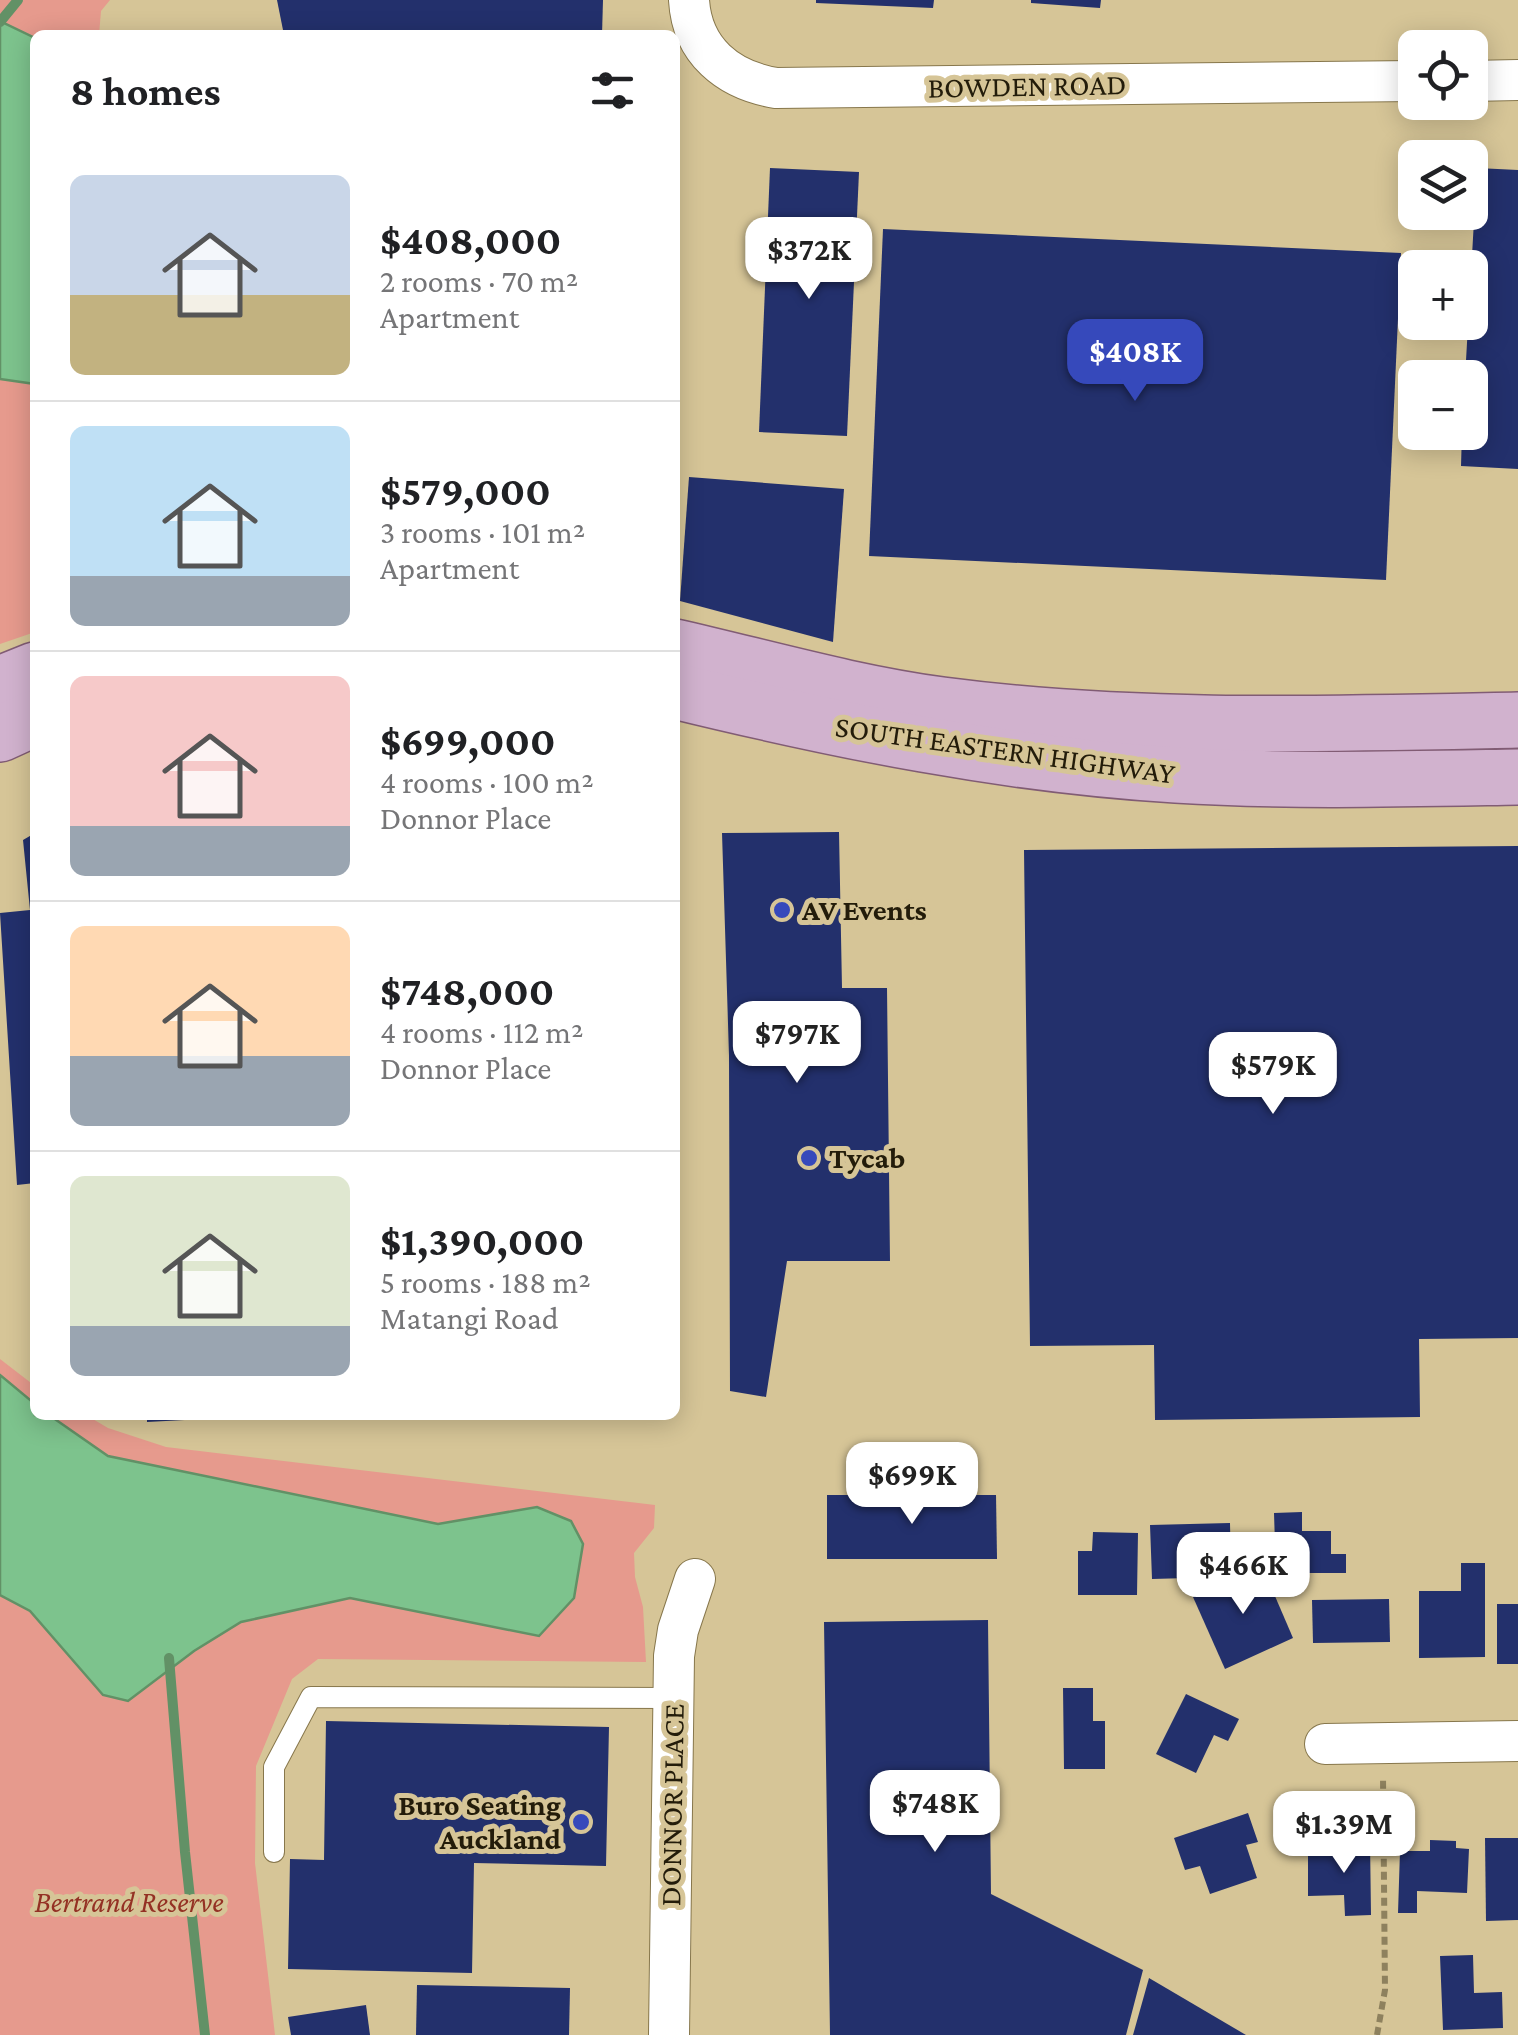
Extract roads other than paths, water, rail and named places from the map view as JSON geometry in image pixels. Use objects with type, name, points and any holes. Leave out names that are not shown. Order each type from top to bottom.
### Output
[{"type":"main road","name":"SOUTH EASTERN HIGHWAY","points":[[680,648],[940,705],[1209,722],[1518,720]]},
{"type":"main road","points":[[0,684],[30,672]]},
{"type":"main road","name":"SOUTH EASTERN HIGHWAY","points":[[680,692],[858,733],[1036,761],[1173,775],[1296,780],[1518,778]]},
{"type":"main road","points":[[0,734],[30,720]]},
{"type":"street","name":"BOWDEN ROAD","points":[[689,0],[694,28],[717,63],[750,84],[776,88],[1398,81]]},
{"type":"street","points":[[1488,81],[1518,80]]},
{"type":"street","name":"DONNOR PLACE","points":[[669,2035],[674,1698],[678,1630],[695,1579]]},
{"type":"street","points":[[1325,1744],[1518,1741]]},
{"type":"lane","points":[[274,1852],[274,1768],[311,1697],[674,1698]]},
{"type":"waterway","points":[[0,22],[18,0]]},
{"type":"waterway","points":[[169,1658],[205,2035]]},
{"type":"place","name":"AV Events","points":[[782,910]]},
{"type":"place","name":"Tycab","points":[[809,1158]]},
{"type":"place","name":"Buro Seating Auckland","points":[[581,1822]]},
{"type":"park label","name":"Bertrand Reserve","points":[[129,1902]]}]
